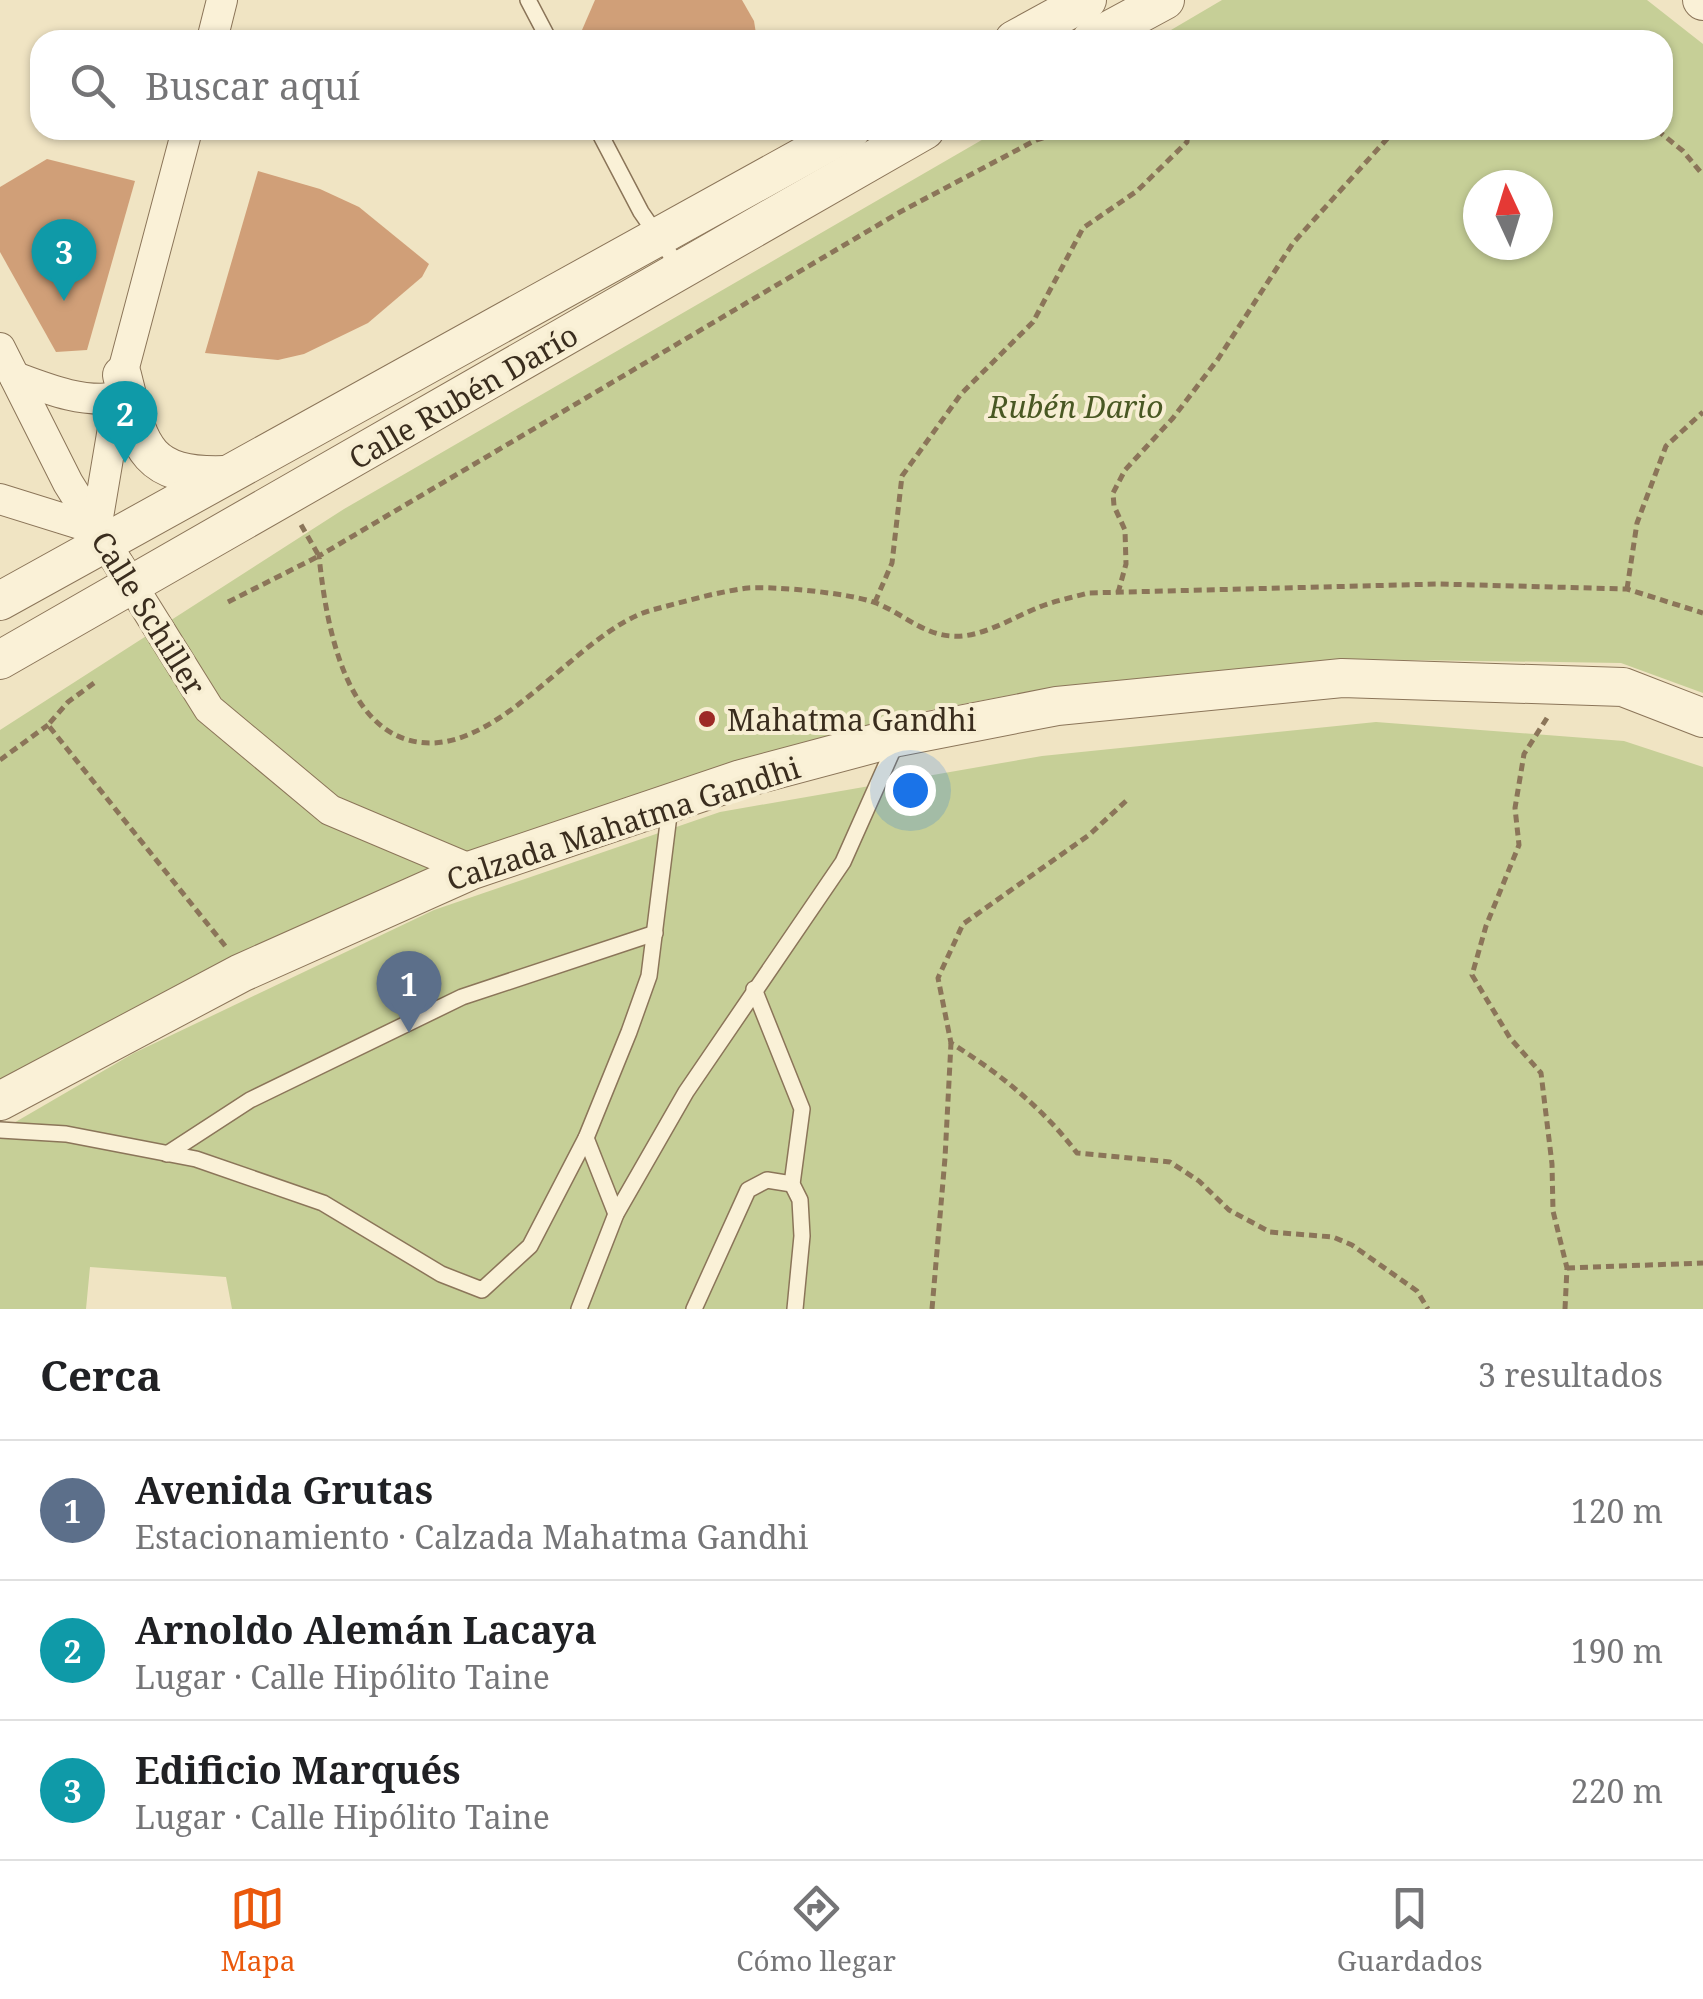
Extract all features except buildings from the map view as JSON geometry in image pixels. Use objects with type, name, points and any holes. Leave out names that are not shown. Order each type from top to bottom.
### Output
[{"type":"street","points":[[214,30],[222,0]]},
{"type":"street","points":[[1032,30],[1086,0]]},
{"type":"street","points":[[1110,30],[1165,0]]},
{"type":"street","points":[[0,498],[101,536],[120,386],[185,140]]},
{"type":"street","name":"Calle Rubén Darío","points":[[0,601],[101,536],[226,475],[833,140]]},
{"type":"street","name":"Calle Rubén Darío","points":[[0,660],[908,140]]},
{"type":"street","name":"Calle Schiller","points":[[0,348],[44,441],[209,709],[330,810],[472,870]]},
{"type":"street","points":[[15,377],[75,396],[107,400],[120,386]]},
{"type":"street","points":[[120,386],[136,433],[148,451],[177,470],[226,475]]},
{"type":"street","name":"Calzada Mahatma Gandhi","points":[[0,1101],[241,973],[472,870],[741,779],[898,738],[1056,706],[1342,678],[1623,687],[1703,718]]},
{"type":"lane","points":[[528,0],[544,30]]},
{"type":"lane","points":[[603,140],[642,212],[681,270]]},
{"type":"lane","points":[[579,1309],[616,1214],[686,1092],[843,862],[898,738]]},
{"type":"lane","points":[[0,1130],[66,1134],[196,1159],[322,1203],[441,1274],[482,1290],[530,1246],[586,1138],[649,976],[670,803]]},
{"type":"lane","points":[[168,1154],[250,1100],[462,997],[654,933]]},
{"type":"lane","points":[[754,989],[802,1109],[792,1184],[800,1200],[802,1236],[795,1309]]},
{"type":"lane","points":[[586,1138],[616,1214]]},
{"type":"lane","points":[[694,1309],[748,1190],[766,1180],[792,1184]]},
{"type":"path","points":[[228,602],[319,556],[900,212],[1036,140]]},
{"type":"path","points":[[875,602],[892,563],[902,476],[961,394],[1034,322],[1082,228],[1137,192],[1187,140]]},
{"type":"path","points":[[1118,593],[1126,564],[1125,530],[1114,506],[1113,493],[1125,470],[1173,418],[1218,359],[1293,243],[1386,140]]},
{"type":"path","points":[[1670,140],[1703,175]]},
{"type":"path","points":[[1627,589],[1637,524],[1666,446],[1703,412]]},
{"type":"path","points":[[319,556],[337,653],[356,697],[380,724],[404,739],[435,742],[480,732],[636,615],[750,588],[875,602],[928,632],[955,637],[1088,593],[1439,584],[1627,589],[1703,613]]},
{"type":"path","points":[[0,760],[48,726],[68,702],[94,683]]},
{"type":"path","points":[[1565,1309],[1568,1268],[1552,1210],[1552,1164],[1541,1073],[1510,1038],[1472,976],[1486,926],[1518,845],[1516,808],[1524,754],[1566,683]]},
{"type":"path","points":[[48,726],[222,941],[241,973]]},
{"type":"path","points":[[932,1309],[950,1043],[938,978],[962,924],[1089,835],[1126,801]]},
{"type":"path","points":[[950,1043],[991,1068],[1050,1117],[1077,1153],[1170,1162],[1199,1181],[1229,1210],[1270,1232],[1333,1237],[1352,1245],[1417,1290],[1428,1309]]},
{"type":"path","points":[[1568,1268],[1703,1263]]},
{"type":"green space","name":"Rubén Dario","points":[[1222,0],[1647,0],[1703,44],[1703,693],[1621,663],[1341,659],[1050,688],[892,717],[488,850],[0,1089],[0,730],[344,509],[982,140],[1673,140],[1673,30],[1171,30]]},
{"type":"green space","points":[[1376,722],[1624,741],[1703,767],[1703,1309],[232,1309],[226,1277],[90,1267],[86,1309],[0,1309],[0,1131],[134,1053],[434,910],[720,812],[1042,756]]},
{"type":"place","name":"Edificio Marqués","points":[[64,301]]},
{"type":"place","name":"Arnoldo Alemán Lacaya","points":[[125,463]]},
{"type":"place","name":"Mahatma Gandhi","points":[[707,719]]},
{"type":"place","name":"Avenida Grutas","points":[[409,1033]]}]
